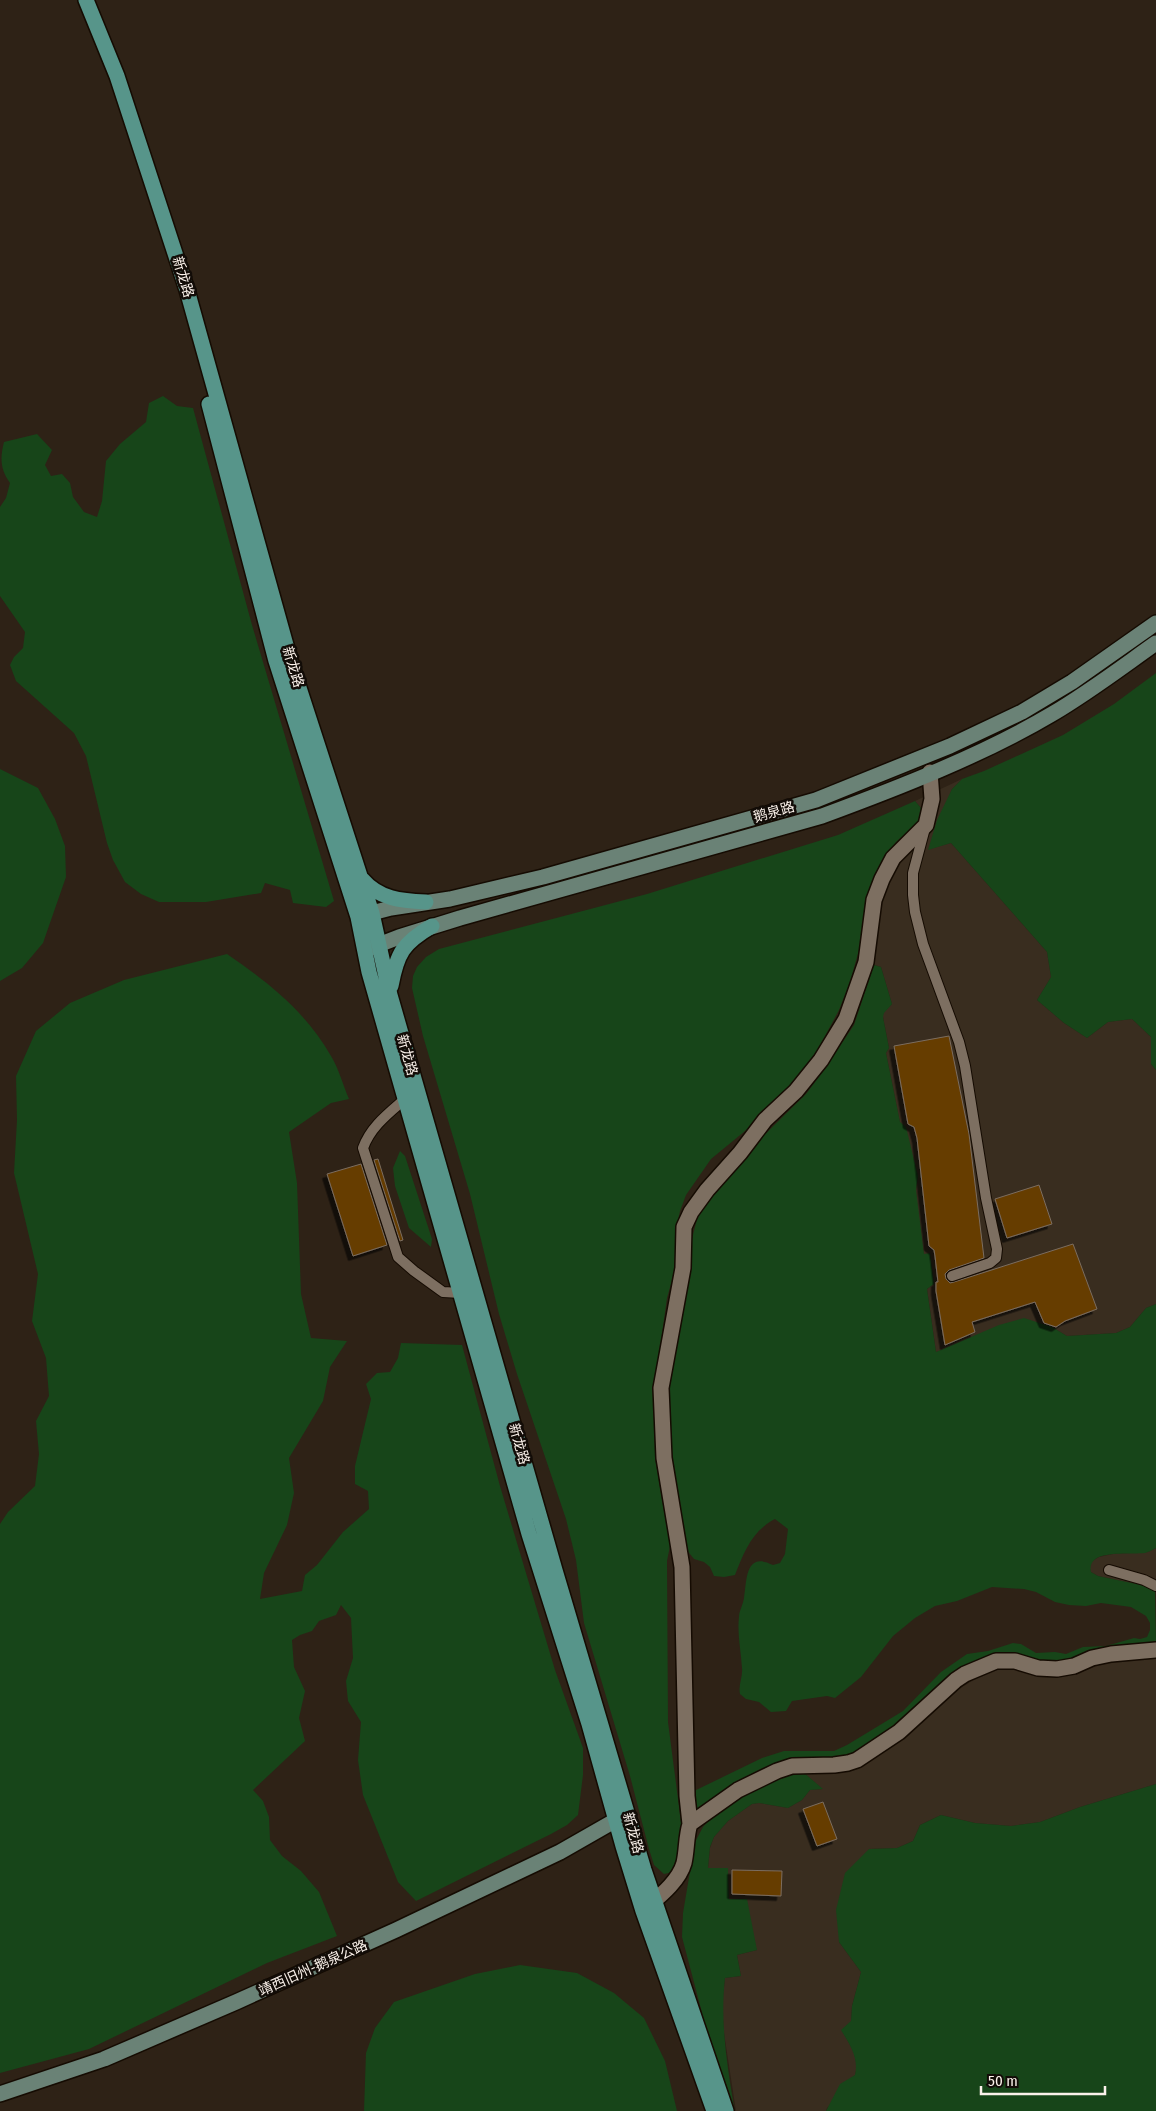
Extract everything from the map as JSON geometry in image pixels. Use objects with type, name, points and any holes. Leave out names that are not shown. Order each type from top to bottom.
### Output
[{"type":"main road","name":"新龙路","points":[[80,0],[144,175],[179,291],[276,661],[365,915],[380,946],[390,995],[649,1906],[714,2111]]},
{"type":"main road","name":"新龙路","points":[[86,0],[117,76],[184,281],[291,663],[360,876],[365,915],[364,950],[529,1534],[590,1724],[616,1820],[726,2111]]},
{"type":"main road","name":"鹅泉路","points":[[365,915],[543,877],[816,800],[950,746],[1022,712],[1072,682],[1156,623]]},
{"type":"main road","name":"鹅泉路","points":[[364,950],[380,946],[399,937],[432,926],[822,816],[981,750],[1054,713],[1156,643]]},
{"type":"main road","points":[[360,876],[368,886],[392,899],[426,902]]},
{"type":"main road","points":[[390,995],[394,970],[404,947],[411,939],[432,926]]},
{"type":"main road","name":"靖西旧州-鹅泉公路","points":[[0,2094],[104,2059],[236,2002],[396,1930],[560,1852],[616,1820]]},
{"type":"street","points":[[649,1906],[680,1874],[684,1863],[690,1824],[682,1567],[664,1458],[661,1388],[683,1268],[684,1227],[691,1212],[707,1190],[740,1153],[765,1120],[796,1091],[821,1060],[834,1040],[854,1000],[866,962],[874,900],[882,880],[892,858],[926,826],[932,799],[930,772]]},
{"type":"street","points":[[690,1824],[738,1790],[777,1771],[792,1766],[848,1764],[857,1760],[899,1732],[961,1677],[996,1661],[1016,1661],[1038,1668],[1057,1669],[1074,1666],[1092,1658],[1111,1654],[1156,1650]]},
{"type":"lane","points":[[926,826],[913,873],[915,912],[923,944],[959,1042],[965,1066],[986,1198],[997,1249],[996,1258],[990,1264],[952,1276]]},
{"type":"lane","points":[[406,1098],[376,1125],[368,1135],[363,1148],[398,1257],[443,1292],[461,1293]]},
{"type":"lane","points":[[1109,1570],[1144,1580],[1156,1586]]},
{"type":"shaded area","points":[[962,779],[952,789],[929,849],[951,843],[1047,952],[1051,977],[1037,1000],[1064,1023],[1087,1038],[1108,1022],[1132,1019],[1151,1037],[1151,1064],[1156,1070],[1156,1304],[1146,1308],[1130,1327],[1116,1333],[1067,1336],[1052,1327],[936,1352],[927,1289],[934,1284],[930,1254],[924,1254],[920,1233],[916,1190],[918,1176],[900,1123],[886,1053],[889,1048],[883,1013],[892,1004],[881,967],[874,965],[882,890],[903,855],[913,849],[918,840],[921,808],[915,801]]},
{"type":"shaded area","points":[[1156,1548],[1156,1591],[1146,1586],[1098,1576],[1091,1572],[1089,1566],[1092,1561],[1099,1557],[1113,1554],[1148,1552]]},
{"type":"shaded area","points":[[1156,1656],[1156,1784],[1080,1807],[1040,1822],[1011,1826],[975,1823],[941,1815],[920,1825],[913,1841],[897,1848],[869,1849],[839,1942],[861,1972],[852,2006],[851,2022],[842,2030],[854,2052],[857,2066],[855,2075],[826,2111],[736,2111],[724,2033],[722,2005],[725,1978],[741,1976],[737,1955],[757,1950],[708,1868],[710,1848],[714,1837],[728,1821],[752,1804],[759,1803],[788,1808],[802,1800],[810,1790],[822,1789],[803,1772],[872,1757],[886,1750],[949,1695],[987,1672],[997,1669],[1019,1670]]},
{"type":"green space","points":[[163,396],[177,406],[193,408],[252,625],[334,901],[326,907],[293,903],[290,890],[265,883],[261,893],[206,902],[159,902],[141,894],[125,882],[113,860],[107,843],[86,756],[74,733],[16,681],[10,665],[14,657],[23,648],[25,632],[0,596],[0,507],[6,498],[10,483],[4,473],[2,463],[4,442],[37,434],[52,450],[45,465],[51,476],[62,474],[70,483],[73,497],[84,512],[97,517],[102,501],[106,461],[120,444],[146,422],[149,403]]},
{"type":"green space","points":[[1156,673],[1156,1070],[1151,1064],[1151,1037],[1132,1019],[1108,1022],[1087,1038],[1064,1023],[1037,1000],[1051,977],[1047,952],[951,843],[928,850],[937,820],[952,789],[962,779],[1063,735],[1114,704]]},
{"type":"green space","points":[[0,769],[38,788],[55,819],[65,846],[66,877],[43,943],[22,968],[0,981]]},
{"type":"green space","points":[[915,801],[921,808],[923,818],[896,842],[885,857],[850,982],[839,1010],[817,1051],[784,1095],[762,1117],[711,1159],[686,1195],[680,1211],[677,1225],[674,1273],[667,1298],[654,1391],[655,1458],[670,1546],[667,1561],[668,1722],[681,1822],[681,1845],[673,1872],[664,1874],[654,1865],[630,1776],[584,1623],[576,1560],[566,1519],[517,1374],[499,1314],[470,1194],[423,1036],[412,988],[413,976],[417,967],[426,957],[439,949],[647,894],[838,835]]},
{"type":"green space","points":[[227,954],[271,987],[310,1025],[334,1061],[349,1099],[331,1103],[289,1132],[297,1183],[301,1294],[311,1338],[347,1341],[330,1367],[323,1401],[289,1458],[294,1493],[287,1525],[264,1573],[260,1599],[302,1591],[305,1575],[317,1565],[343,1532],[369,1509],[368,1491],[355,1484],[355,1466],[371,1399],[366,1384],[377,1373],[390,1372],[398,1358],[401,1343],[462,1345],[500,1486],[555,1670],[583,1748],[583,1775],[578,1815],[567,1825],[551,1834],[416,1901],[398,1882],[363,1795],[358,1760],[361,1722],[348,1701],[346,1681],[353,1658],[351,1618],[341,1605],[336,1615],[319,1621],[312,1631],[292,1640],[294,1667],[305,1691],[299,1718],[305,1741],[253,1790],[263,1801],[269,1817],[270,1840],[282,1856],[301,1871],[319,1892],[337,1936],[267,1963],[89,2049],[0,2073],[0,1524],[8,1512],[35,1486],[39,1454],[36,1421],[49,1396],[46,1358],[32,1321],[38,1274],[14,1173],[17,1120],[16,1076],[36,1031],[70,1003],[124,980]]},
{"type":"green space","points":[[874,965],[881,967],[892,1004],[883,1017],[889,1048],[886,1053],[900,1122],[906,1127],[918,1176],[916,1190],[924,1254],[930,1253],[934,1284],[927,1289],[936,1352],[999,1325],[1024,1318],[1052,1327],[1067,1336],[1116,1333],[1130,1327],[1146,1308],[1156,1304],[1156,1548],[1145,1553],[1102,1556],[1095,1559],[1091,1564],[1091,1572],[1098,1576],[1155,1589],[1156,1642],[1154,1644],[1061,1663],[1041,1661],[1011,1653],[1002,1654],[963,1667],[945,1679],[929,1697],[882,1735],[853,1755],[833,1758],[810,1757],[784,1760],[755,1772],[694,1811],[692,1792],[762,1758],[784,1751],[834,1751],[847,1745],[903,1711],[941,1672],[967,1654],[988,1651],[1013,1643],[1021,1644],[1036,1653],[1055,1652],[1066,1654],[1083,1647],[1106,1646],[1134,1638],[1147,1637],[1150,1630],[1150,1623],[1146,1616],[1131,1607],[1101,1603],[1086,1606],[1069,1605],[1055,1602],[1036,1592],[1024,1589],[992,1587],[957,1601],[935,1606],[915,1618],[893,1636],[861,1677],[835,1698],[827,1696],[792,1701],[786,1711],[771,1712],[759,1702],[746,1699],[740,1694],[742,1671],[739,1615],[747,1576],[752,1565],[757,1562],[773,1565],[780,1563],[785,1554],[788,1529],[775,1519],[760,1530],[746,1550],[735,1575],[714,1576],[710,1567],[704,1562],[694,1559],[686,1549],[681,1510],[675,1489],[670,1455],[667,1396],[692,1239],[699,1211],[751,1148],[806,1094],[854,1025]]},
{"type":"green space","points":[[400,1151],[405,1156],[432,1239],[431,1247],[409,1228],[395,1186],[393,1168]]},
{"type":"green space","points":[[803,1772],[823,1789],[810,1790],[802,1800],[788,1808],[759,1803],[752,1804],[728,1821],[714,1837],[710,1847],[708,1868],[728,1868],[729,1899],[747,1899],[757,1950],[737,1955],[741,1976],[725,1978],[724,2027],[734,2107],[705,2024],[682,1937],[683,1913],[695,1842],[703,1827],[714,1815],[734,1802],[758,1787],[793,1773]]},
{"type":"green space","points":[[1156,1784],[1156,2111],[826,2111],[840,2084],[855,2075],[856,2069],[855,2057],[841,2030],[851,2021],[852,2006],[861,1972],[839,1942],[836,1910],[845,1873],[869,1849],[897,1848],[913,1841],[920,1825],[941,1815],[975,1823],[1011,1826],[1040,1822],[1080,1807]]},
{"type":"green space","points":[[520,1965],[577,1973],[614,1993],[644,2018],[665,2061],[677,2111],[364,2111],[366,2053],[375,2028],[394,2002],[475,1974]]},
{"type":"building","points":[[949,1036],[969,1134],[984,1258],[949,1270],[945,1274],[946,1279],[950,1283],[954,1282],[1073,1244],[1097,1309],[1065,1321],[1056,1327],[1044,1323],[1035,1302],[972,1322],[975,1332],[945,1345],[936,1291],[936,1282],[938,1282],[935,1256],[934,1250],[929,1246],[917,1138],[914,1127],[908,1124],[894,1046]]},
{"type":"building","points":[[378,1159],[403,1240],[400,1241],[374,1160]]},
{"type":"building","points":[[361,1164],[387,1245],[353,1256],[327,1174]]},
{"type":"building","points":[[1039,1185],[1052,1224],[1007,1238],[995,1199]]},
{"type":"building","points":[[823,1802],[837,1839],[817,1846],[803,1809]]},
{"type":"building","points":[[732,1870],[782,1871],[781,1896],[732,1894]]}]
